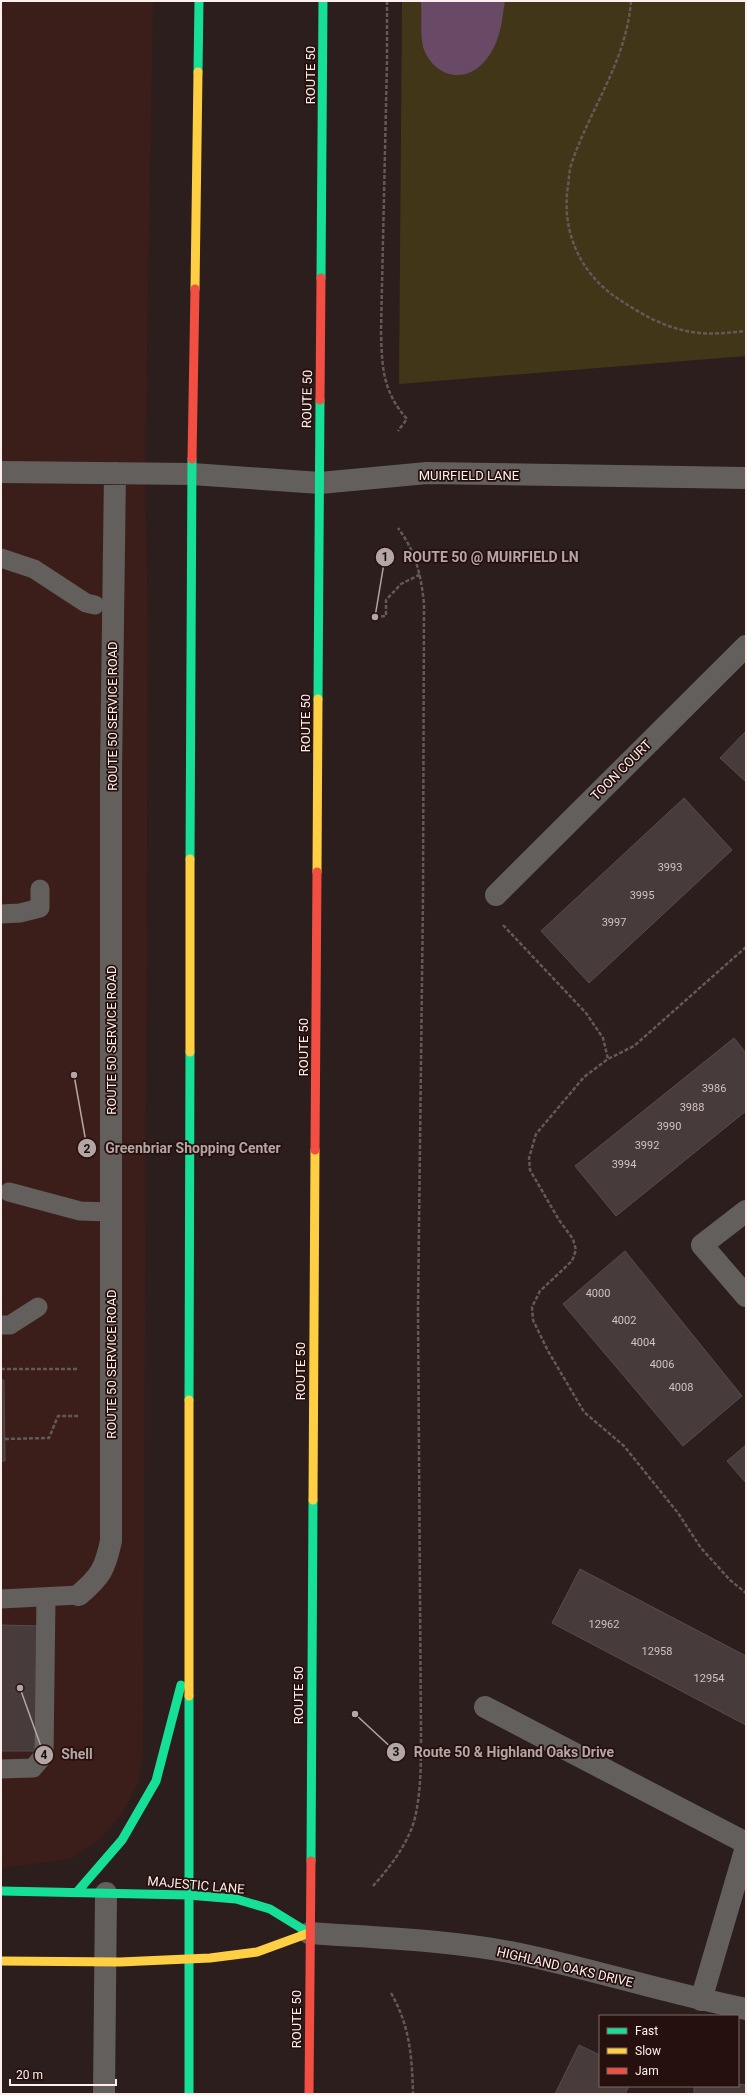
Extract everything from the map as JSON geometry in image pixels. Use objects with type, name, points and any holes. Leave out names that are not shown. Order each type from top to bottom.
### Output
[{"type":"main road","points":[[189,2094],[188,1895],[192,474],[199,1]]},
{"type":"main road","name":"ROUTE 50","points":[[309,2094],[323,1]]},
{"type":"main road","points":[[77,1892],[122,1840],[156,1781],[189,1655]]},
{"type":"main road","name":"MAJESTIC LANE","points":[[1,1891],[188,1895],[236,1899],[270,1909],[309,1933]]},
{"type":"main road","points":[[1,1961],[105,1962],[240,1955],[275,1946],[309,1933]]},
{"type":"street","name":"MUIRFIELD LANE","points":[[1,472],[192,474],[320,483],[427,473],[746,478]]},
{"type":"street","name":"ROUTE 50 SERVICE ROAD","points":[[79,1595],[98,1578],[106,1563],[111,1541],[112,706],[115,474]]},
{"type":"street","name":"TOON COURT","points":[[496,895],[746,646]]},
{"type":"street","points":[[746,1211],[702,1245],[746,1296]]},
{"type":"street","points":[[485,1707],[746,1843]]},
{"type":"street","points":[[701,2000],[746,1846]]},
{"type":"street","points":[[104,2094],[106,1893]]},
{"type":"street","name":"HIGHLAND OAKS DRIVE","points":[[309,1933],[437,1943],[519,1954],[701,2000],[746,2009]]},
{"type":"lane","points":[[1,558],[34,569],[86,603],[95,605]]},
{"type":"lane","points":[[1,914],[20,913],[40,908],[40,889]]},
{"type":"lane","points":[[9,1192],[80,1211],[111,1212]]},
{"type":"lane","points":[[1,1325],[10,1325],[38,1307]]},
{"type":"lane","points":[[1,1599],[46,1598],[79,1595]]},
{"type":"lane","points":[[1,1769],[33,1768],[44,1755],[46,1598]]},
{"type":"path","points":[[387,1],[381,331],[382,370],[389,392],[398,409],[407,419],[398,431]]},
{"type":"path","points":[[632,1],[630,23],[620,54],[571,166],[566,196],[566,219],[572,244],[583,265],[603,288],[637,311],[691,332],[722,333],[746,331]]},
{"type":"path","points":[[373,1886],[386,1872],[404,1844],[416,1814],[420,1786],[422,1737],[418,1309],[423,899],[424,620],[421,574],[416,557],[408,540],[398,528]]},
{"type":"path","points":[[375,616],[386,616],[386,600],[401,584],[421,574]]},
{"type":"path","points":[[504,925],[586,1013],[603,1038],[608,1059]]},
{"type":"path","points":[[746,947],[634,1046],[608,1059],[584,1077],[536,1134],[529,1158],[530,1170],[542,1192],[573,1239],[576,1250],[572,1261],[540,1291],[532,1307],[533,1320],[548,1351],[584,1412],[624,1446],[678,1513],[701,1548],[730,1580],[746,1593]]},
{"type":"path","points":[[1,1369],[77,1369]]},
{"type":"path","points":[[5,1439],[49,1438],[58,1416],[78,1416]]},
{"type":"path","points":[[391,1993],[400,2007],[409,2039],[414,2094]]},
{"type":"shaded area","points":[[1,1],[153,1],[145,474],[148,624],[143,1755],[138,1783],[122,1814],[98,1841],[70,1859],[1,1868]]},
{"type":"shaded area","points":[[402,1],[746,1],[746,356],[399,384]]},
{"type":"shaded area","points":[[421,1],[505,1],[501,26],[496,43],[486,60],[479,67],[463,75],[454,75],[440,70],[431,62],[423,47]]},
{"type":"building","points":[[746,731],[746,782],[720,758]]},
{"type":"building","points":[[684,798],[732,850],[589,983],[541,931]]},
{"type":"building","points":[[734,1038],[746,1053],[746,1111],[616,1216],[575,1166]]},
{"type":"building","points":[[625,1251],[742,1396],[683,1446],[563,1304]]},
{"type":"building","points":[[1,1380],[4,1380],[5,1461],[1,1461]]},
{"type":"building","points":[[746,1445],[746,1483],[727,1461]]},
{"type":"building","points":[[580,1569],[746,1656],[746,1725],[552,1623]]},
{"type":"building","points":[[1,1625],[40,1626],[38,1751],[1,1751]]},
{"type":"building","points":[[579,2045],[599,2055],[599,2087],[628,2087],[625,2094],[555,2094]]},
{"type":"building","points":[[739,2084],[746,2085],[746,2094],[694,2094],[694,2087],[739,2087]]},
{"type":"traffic: fast","points":[[198,72],[199,1]]},
{"type":"traffic: fast","points":[[321,278],[323,1]]},
{"type":"traffic: fast","points":[[318,699],[320,400]]},
{"type":"traffic: fast","points":[[190,859],[192,459]]},
{"type":"traffic: fast","points":[[189,1400],[190,1052]]},
{"type":"traffic: fast","points":[[311,1861],[313,1500]]},
{"type":"traffic: fast","points":[[77,1892],[122,1840],[156,1781],[181,1685]]},
{"type":"traffic: fast","points":[[189,1696],[189,2094]]},
{"type":"traffic: fast","points":[[1,1891],[188,1895],[236,1899],[270,1909],[309,1933]]},
{"type":"traffic: slow","points":[[195,289],[198,72]]},
{"type":"traffic: slow","points":[[317,872],[318,699]]},
{"type":"traffic: slow","points":[[190,859],[190,1052]]},
{"type":"traffic: slow","points":[[313,1500],[315,1150]]},
{"type":"traffic: slow","points":[[189,1400],[189,1696]]},
{"type":"traffic: slow","points":[[1,1961],[120,1962],[210,1958],[257,1952],[309,1933]]},
{"type":"traffic: jam","points":[[320,400],[321,278]]},
{"type":"traffic: jam","points":[[192,459],[195,289]]},
{"type":"traffic: jam","points":[[315,1150],[317,872]]},
{"type":"traffic: jam","points":[[309,2094],[311,1861]]},
{"type":"place","name":"ROUTE 50 @ MUIRFIELD LN","points":[[375,617]]},
{"type":"place","name":"Greenbriar Shopping Center","points":[[74,1075]]},
{"type":"place","name":"Shell","points":[[20,1688]]},
{"type":"place","name":"Route 50 & Highland Oaks Drive","points":[[355,1714]]}]
